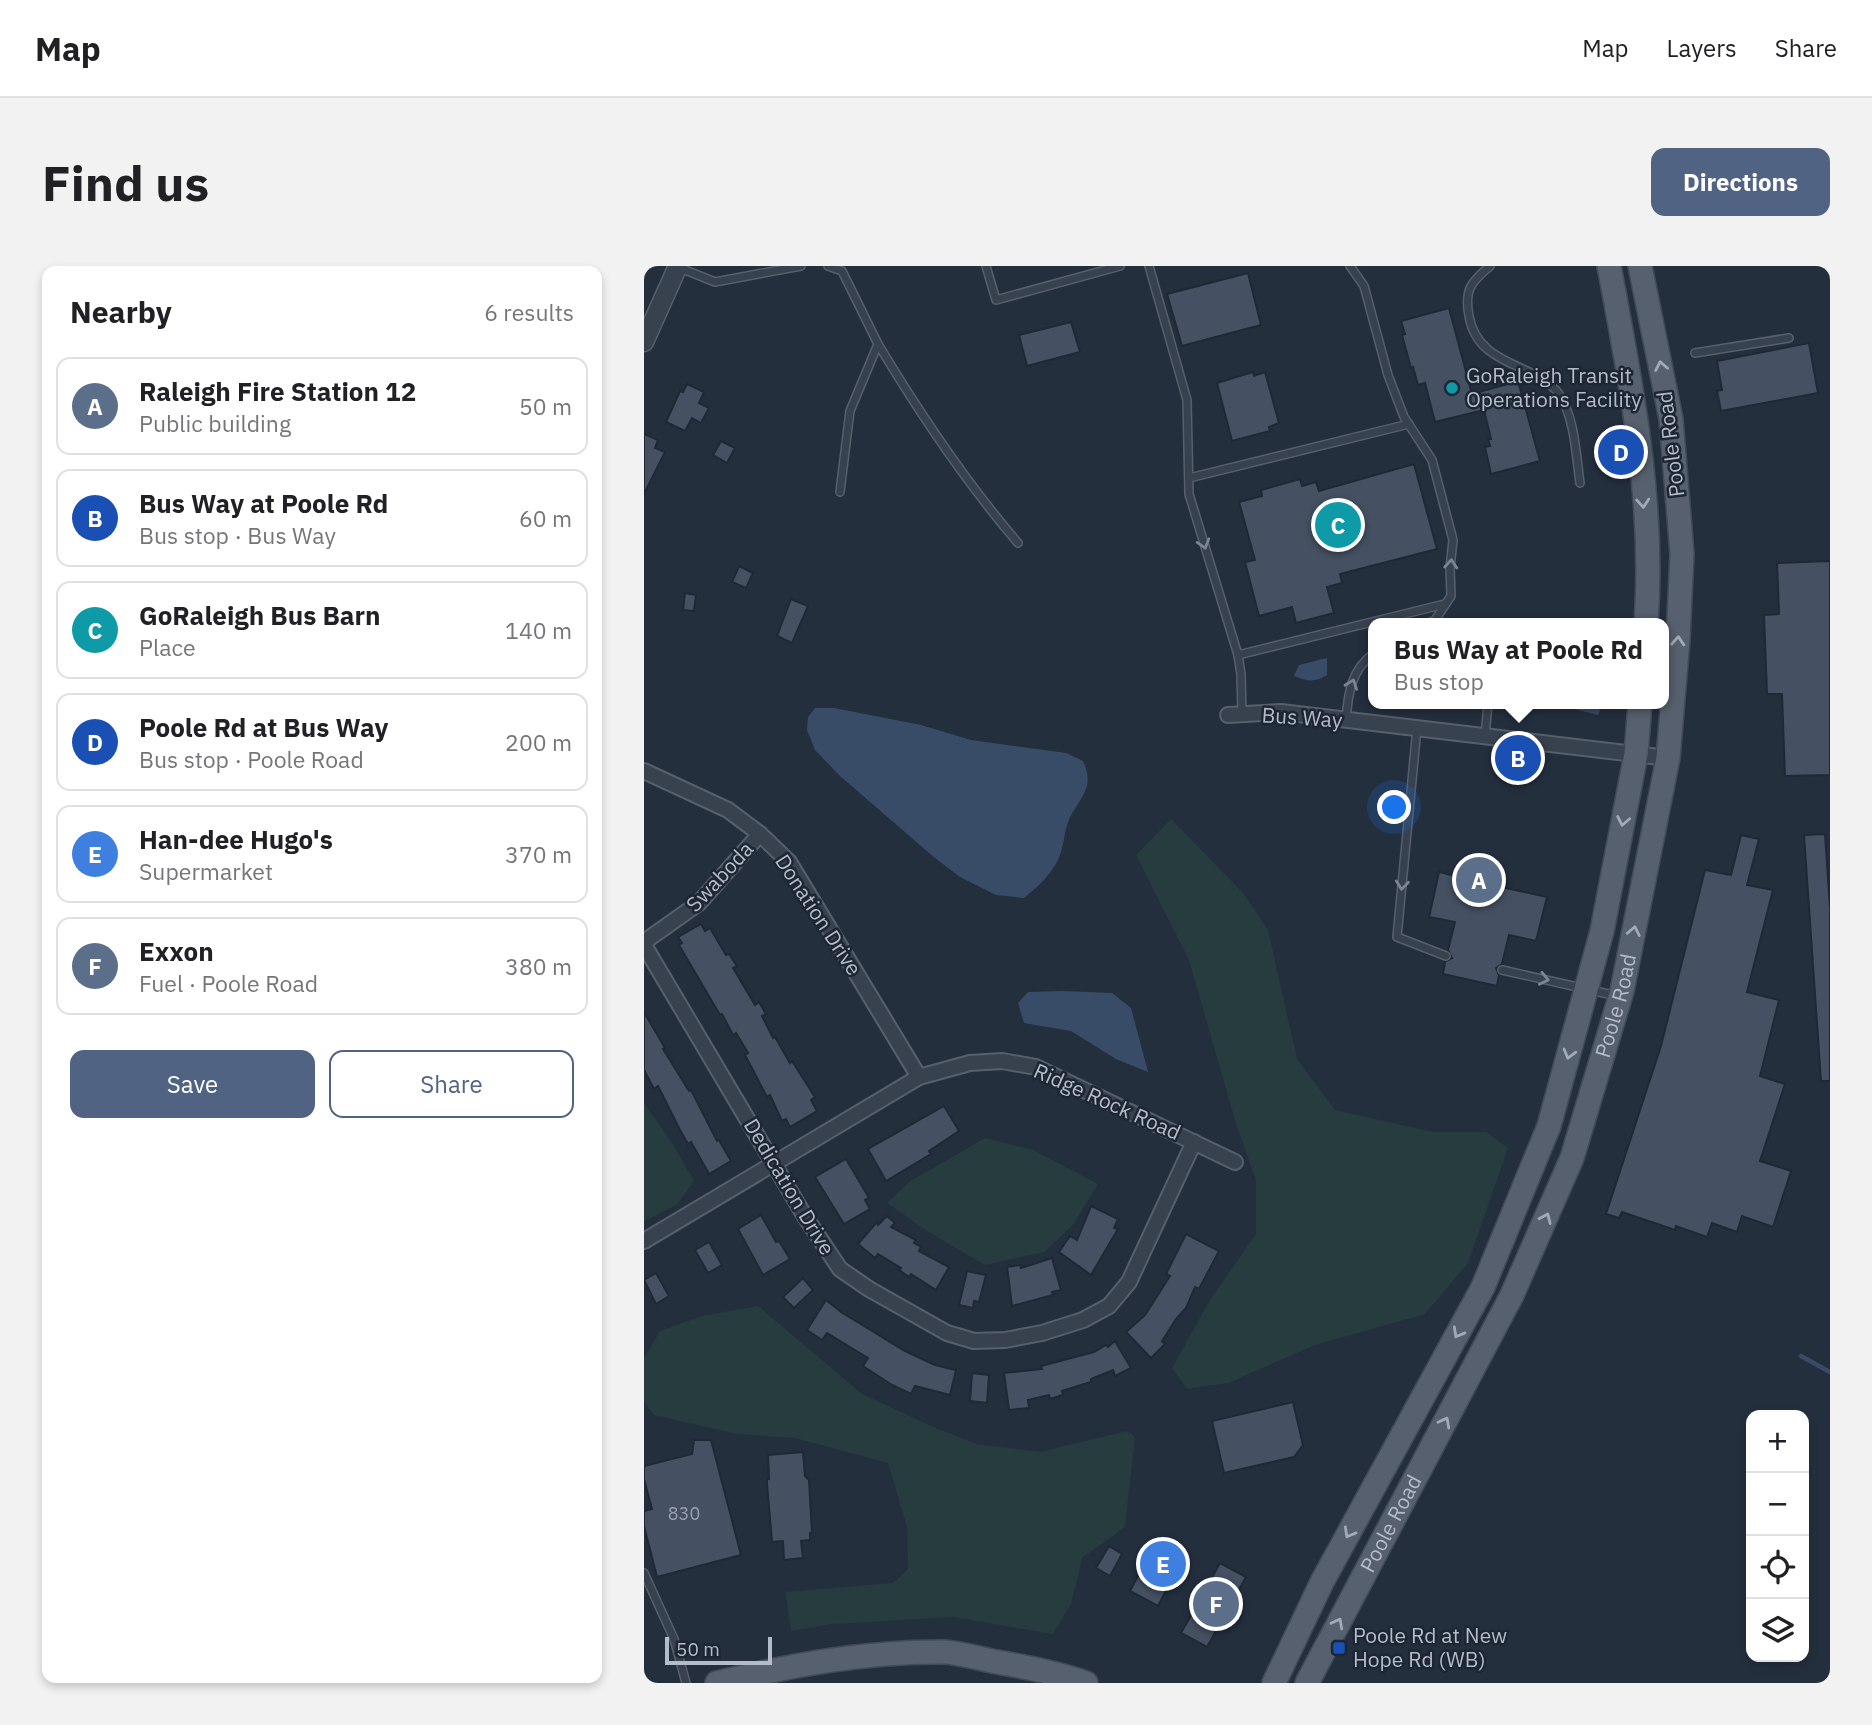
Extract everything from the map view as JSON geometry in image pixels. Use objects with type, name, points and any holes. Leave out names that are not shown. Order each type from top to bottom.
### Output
[{"type":"main road","name":"Poole Road","points":[[1609,266],[1637,418],[1648,560],[1646,618]]},
{"type":"main road","name":"Poole Road","points":[[1307,1683],[1512,1295],[1572,1158],[1620,997],[1668,758],[1682,554],[1671,419],[1640,266]]},
{"type":"main road","name":"Poole Road","points":[[1274,1683],[1322,1582],[1483,1287],[1549,1126],[1602,931],[1636,754],[1640,709]]},
{"type":"main road","points":[[1483,1287],[1512,1295]]},
{"type":"main road","points":[[717,1683],[783,1667],[824,1661],[882,1654],[935,1652],[948,1652],[1086,1683]]},
{"type":"street","points":[[644,342],[678,266]]},
{"type":"street","name":"Bus Way","points":[[1235,715],[1282,712],[1668,758]]},
{"type":"street","name":"Donation Drive","points":[[644,771],[728,810],[760,834],[789,862],[919,1077]]},
{"type":"street","name":"Swaboda","points":[[644,944],[699,903],[760,834]]},
{"type":"street","name":"Dedication Drive","points":[[644,944],[825,1249],[840,1269],[869,1289],[947,1333],[974,1341],[1005,1340],[1042,1333],[1083,1320],[1109,1306],[1129,1282],[1195,1142]]},
{"type":"street","name":"Ridge Rock Road","points":[[644,1241],[919,1077],[970,1063],[1002,1061],[1036,1067],[1235,1162]]},
{"type":"lane","points":[[678,266],[715,282],[801,266]]},
{"type":"lane","points":[[828,266],[842,271],[878,344],[922,416],[1018,543]]},
{"type":"lane","points":[[986,266],[996,300],[1120,266]]},
{"type":"lane","points":[[1149,266],[1187,400],[1189,494],[1238,655],[1241,674],[1235,715]]},
{"type":"lane","points":[[1350,266],[1364,286],[1388,375],[1409,424],[1432,460],[1453,540],[1451,596],[1436,618]]},
{"type":"lane","points":[[1490,266],[1473,280],[1466,299],[1471,326],[1483,345],[1493,353],[1538,377],[1558,393],[1570,421],[1580,482]]},
{"type":"lane","points":[[1695,353],[1789,338]]},
{"type":"lane","points":[[840,492],[850,411],[878,344]]},
{"type":"lane","points":[[1189,478],[1409,424]]},
{"type":"lane","points":[[1389,618],[1446,604]]},
{"type":"lane","points":[[1238,655],[1368,623]]},
{"type":"lane","points":[[1346,720],[1349,690],[1361,663],[1368,658]]},
{"type":"lane","points":[[1485,736],[1488,709]]},
{"type":"lane","points":[[1417,729],[1397,937],[1446,956]]},
{"type":"lane","points":[[1502,971],[1620,997]]},
{"type":"lane","points":[[644,1573],[674,1639],[687,1683]]},
{"type":"green space","points":[[1171,819],[1244,894],[1268,930],[1297,1059],[1335,1110],[1433,1132],[1486,1132],[1508,1148],[1468,1263],[1425,1314],[1315,1345],[1228,1383],[1187,1389],[1172,1368],[1210,1300],[1256,1234],[1256,1180],[1237,1127],[1189,960],[1136,855]]},
{"type":"green space","points":[[644,1103],[694,1181],[677,1205],[644,1221]]},
{"type":"green space","points":[[985,1138],[1033,1150],[1098,1184],[1073,1225],[1044,1252],[985,1265],[927,1231],[887,1203],[909,1182]]},
{"type":"green space","points":[[758,1306],[862,1394],[976,1444],[1040,1452],[1127,1431],[1135,1437],[1125,1527],[1082,1558],[1071,1604],[1053,1634],[954,1617],[831,1624],[791,1631],[785,1592],[893,1583],[908,1569],[907,1527],[888,1463],[795,1438],[737,1434],[654,1415],[644,1401],[644,1358],[660,1331],[702,1316]]},
{"type":"water","points":[[1327,658],[1327,675],[1322,678],[1310,680],[1294,676],[1299,665]]},
{"type":"water","points":[[815,708],[834,708],[921,725],[971,740],[1066,753],[1083,761],[1088,780],[1086,788],[1067,825],[1061,852],[1051,872],[1024,898],[996,895],[960,877],[840,776],[815,750],[807,730],[808,717]]},
{"type":"water","points":[[1574,709],[1600,709],[1598,715]]},
{"type":"water","points":[[1028,992],[1112,993],[1131,1008],[1148,1072],[1116,1059],[1071,1031],[1024,1023],[1018,1003]]},
{"type":"building","points":[[1248,273],[1261,325],[1182,346],[1167,294]]},
{"type":"building","name":"GoRaleigh Transit Operations Facility","points":[[1449,308],[1472,394],[1518,381],[1540,461],[1491,474],[1485,447],[1490,446],[1488,439],[1491,439],[1484,410],[1435,422],[1425,383],[1418,385],[1413,367],[1411,368],[1401,321]]},
{"type":"building","points":[[1071,322],[1080,352],[1027,366],[1019,335]]},
{"type":"building","points":[[1809,343],[1818,393],[1721,411],[1717,391],[1722,390],[1717,361]]},
{"type":"building","points":[[1253,372],[1254,376],[1265,372],[1279,423],[1269,427],[1270,431],[1232,441],[1217,383]]},
{"type":"building","points":[[687,384],[704,392],[699,403],[709,408],[701,423],[692,418],[685,431],[666,422],[680,391],[683,392]]},
{"type":"building","points":[[644,434],[658,440],[655,448],[665,452],[644,494]]},
{"type":"building","points":[[721,441],[735,448],[727,463],[713,455]]},
{"type":"building","points":[[1414,464],[1437,549],[1340,574],[1342,583],[1327,587],[1334,613],[1296,623],[1292,607],[1259,616],[1245,562],[1255,560],[1239,502],[1262,496],[1261,490],[1300,479],[1302,486],[1316,482],[1319,491]]},
{"type":"building","points":[[1830,561],[1830,775],[1785,776],[1782,694],[1767,694],[1764,615],[1779,614],[1777,563]]},
{"type":"building","points":[[739,566],[753,573],[746,588],[732,582]]},
{"type":"building","points":[[685,593],[696,595],[694,611],[683,610]]},
{"type":"building","points":[[791,599],[808,606],[792,643],[777,636]]},
{"type":"building","points":[[1825,834],[1830,908],[1830,1081],[1821,1081],[1804,835]]},
{"type":"building","points":[[1741,835],[1759,839],[1747,885],[1773,890],[1747,992],[1779,1000],[1760,1076],[1785,1084],[1760,1161],[1791,1171],[1773,1227],[1742,1216],[1737,1232],[1712,1223],[1707,1237],[1676,1226],[1675,1230],[1622,1212],[1619,1218],[1606,1214],[1661,1046],[1705,870],[1731,875]]},
{"type":"building","points":[[1439,872],[1478,881],[1480,874],[1507,881],[1506,888],[1547,897],[1536,941],[1509,935],[1502,964],[1496,968],[1499,975],[1497,986],[1443,974],[1445,962],[1452,958],[1448,950],[1455,922],[1429,917]]},
{"type":"building","points":[[701,924],[705,931],[710,928],[726,955],[729,954],[737,966],[733,968],[755,1005],[759,1002],[766,1014],[762,1016],[773,1038],[775,1037],[815,1097],[811,1100],[817,1111],[790,1127],[786,1119],[782,1121],[770,1095],[767,1097],[745,1055],[748,1053],[736,1033],[733,1035],[722,1014],[720,1015],[679,945],[682,943],[678,937]]},
{"type":"building","points":[[644,1012],[665,1048],[663,1049],[689,1091],[691,1090],[717,1141],[719,1140],[731,1161],[709,1174],[691,1142],[688,1144],[658,1086],[654,1089],[644,1070]]},
{"type":"building","points":[[944,1106],[959,1131],[929,1151],[931,1154],[886,1181],[868,1149]]},
{"type":"building","points":[[846,1159],[869,1198],[865,1200],[870,1209],[844,1224],[815,1177]]},
{"type":"building","points":[[1091,1206],[1118,1219],[1114,1228],[1118,1229],[1091,1275],[1059,1252],[1070,1236],[1077,1240]]},
{"type":"building","points":[[761,1215],[776,1242],[779,1241],[790,1259],[763,1275],[738,1229]]},
{"type":"building","points":[[887,1216],[895,1223],[891,1227],[916,1240],[914,1243],[921,1247],[919,1251],[949,1267],[936,1290],[911,1274],[909,1277],[899,1270],[901,1268],[878,1254],[875,1258],[858,1244],[877,1222],[878,1225]]},
{"type":"building","points":[[1186,1234],[1219,1251],[1199,1289],[1195,1287],[1186,1308],[1162,1341],[1165,1344],[1151,1358],[1126,1332],[1145,1315],[1170,1276],[1166,1274]]},
{"type":"building","points":[[709,1242],[722,1265],[708,1273],[695,1250]]},
{"type":"building","points":[[1052,1258],[1061,1290],[1052,1292],[1053,1295],[1012,1306],[1007,1267],[1020,1265],[1021,1268]]},
{"type":"building","points":[[967,1271],[986,1275],[979,1302],[974,1301],[973,1308],[959,1305]]},
{"type":"building","points":[[656,1273],[669,1296],[656,1304],[644,1280]]},
{"type":"building","points":[[803,1278],[813,1290],[794,1308],[783,1297]]},
{"type":"building","points":[[826,1300],[905,1351],[935,1365],[956,1370],[950,1395],[915,1386],[911,1394],[863,1366],[868,1358],[827,1333],[822,1340],[807,1330]]},
{"type":"building","points":[[1115,1341],[1131,1368],[1115,1376],[1113,1370],[1091,1379],[1091,1382],[1062,1391],[1063,1395],[1050,1399],[1049,1395],[1028,1400],[1029,1408],[1009,1410],[1004,1373],[1042,1369],[1041,1366],[1094,1352]]},
{"type":"building","points":[[972,1373],[989,1375],[987,1403],[970,1401]]},
{"type":"building","points":[[1293,1402],[1303,1445],[1294,1457],[1224,1473],[1212,1421]]},
{"type":"building","points":[[694,1440],[711,1440],[741,1555],[657,1577],[644,1526],[644,1511],[652,1509],[644,1479],[644,1466],[692,1454]]},
{"type":"building","points":[[803,1452],[805,1476],[809,1480],[812,1533],[810,1540],[801,1541],[803,1558],[784,1560],[783,1541],[772,1542],[767,1484],[768,1455]]},
{"type":"building","points":[[1156,1541],[1184,1556],[1158,1606],[1130,1591]]},
{"type":"building","points":[[1109,1546],[1122,1554],[1110,1576],[1096,1568]]},
{"type":"building","points":[[1220,1563],[1246,1577],[1207,1647],[1181,1633]]},
{"type":"waterway","points":[[1801,1356],[1830,1372]]},
{"type":"place","name":"GoRaleigh Transit Operations Facility","points":[[1452,388]]},
{"type":"place","name":"Poole Rd at Bus Way","points":[[1621,452]]},
{"type":"place","name":"GoRaleigh Bus Barn","points":[[1338,525]]},
{"type":"place","name":"Bus Way at Poole Rd","points":[[1518,758]]},
{"type":"place","name":"Raleigh Fire Station 12","points":[[1479,880]]},
{"type":"place","name":"Han-dee Hugo's","points":[[1163,1564]]},
{"type":"place","name":"Exxon","points":[[1216,1604]]},
{"type":"place","name":"Poole Rd at New Hope Rd (WB)","points":[[1339,1648]]}]
